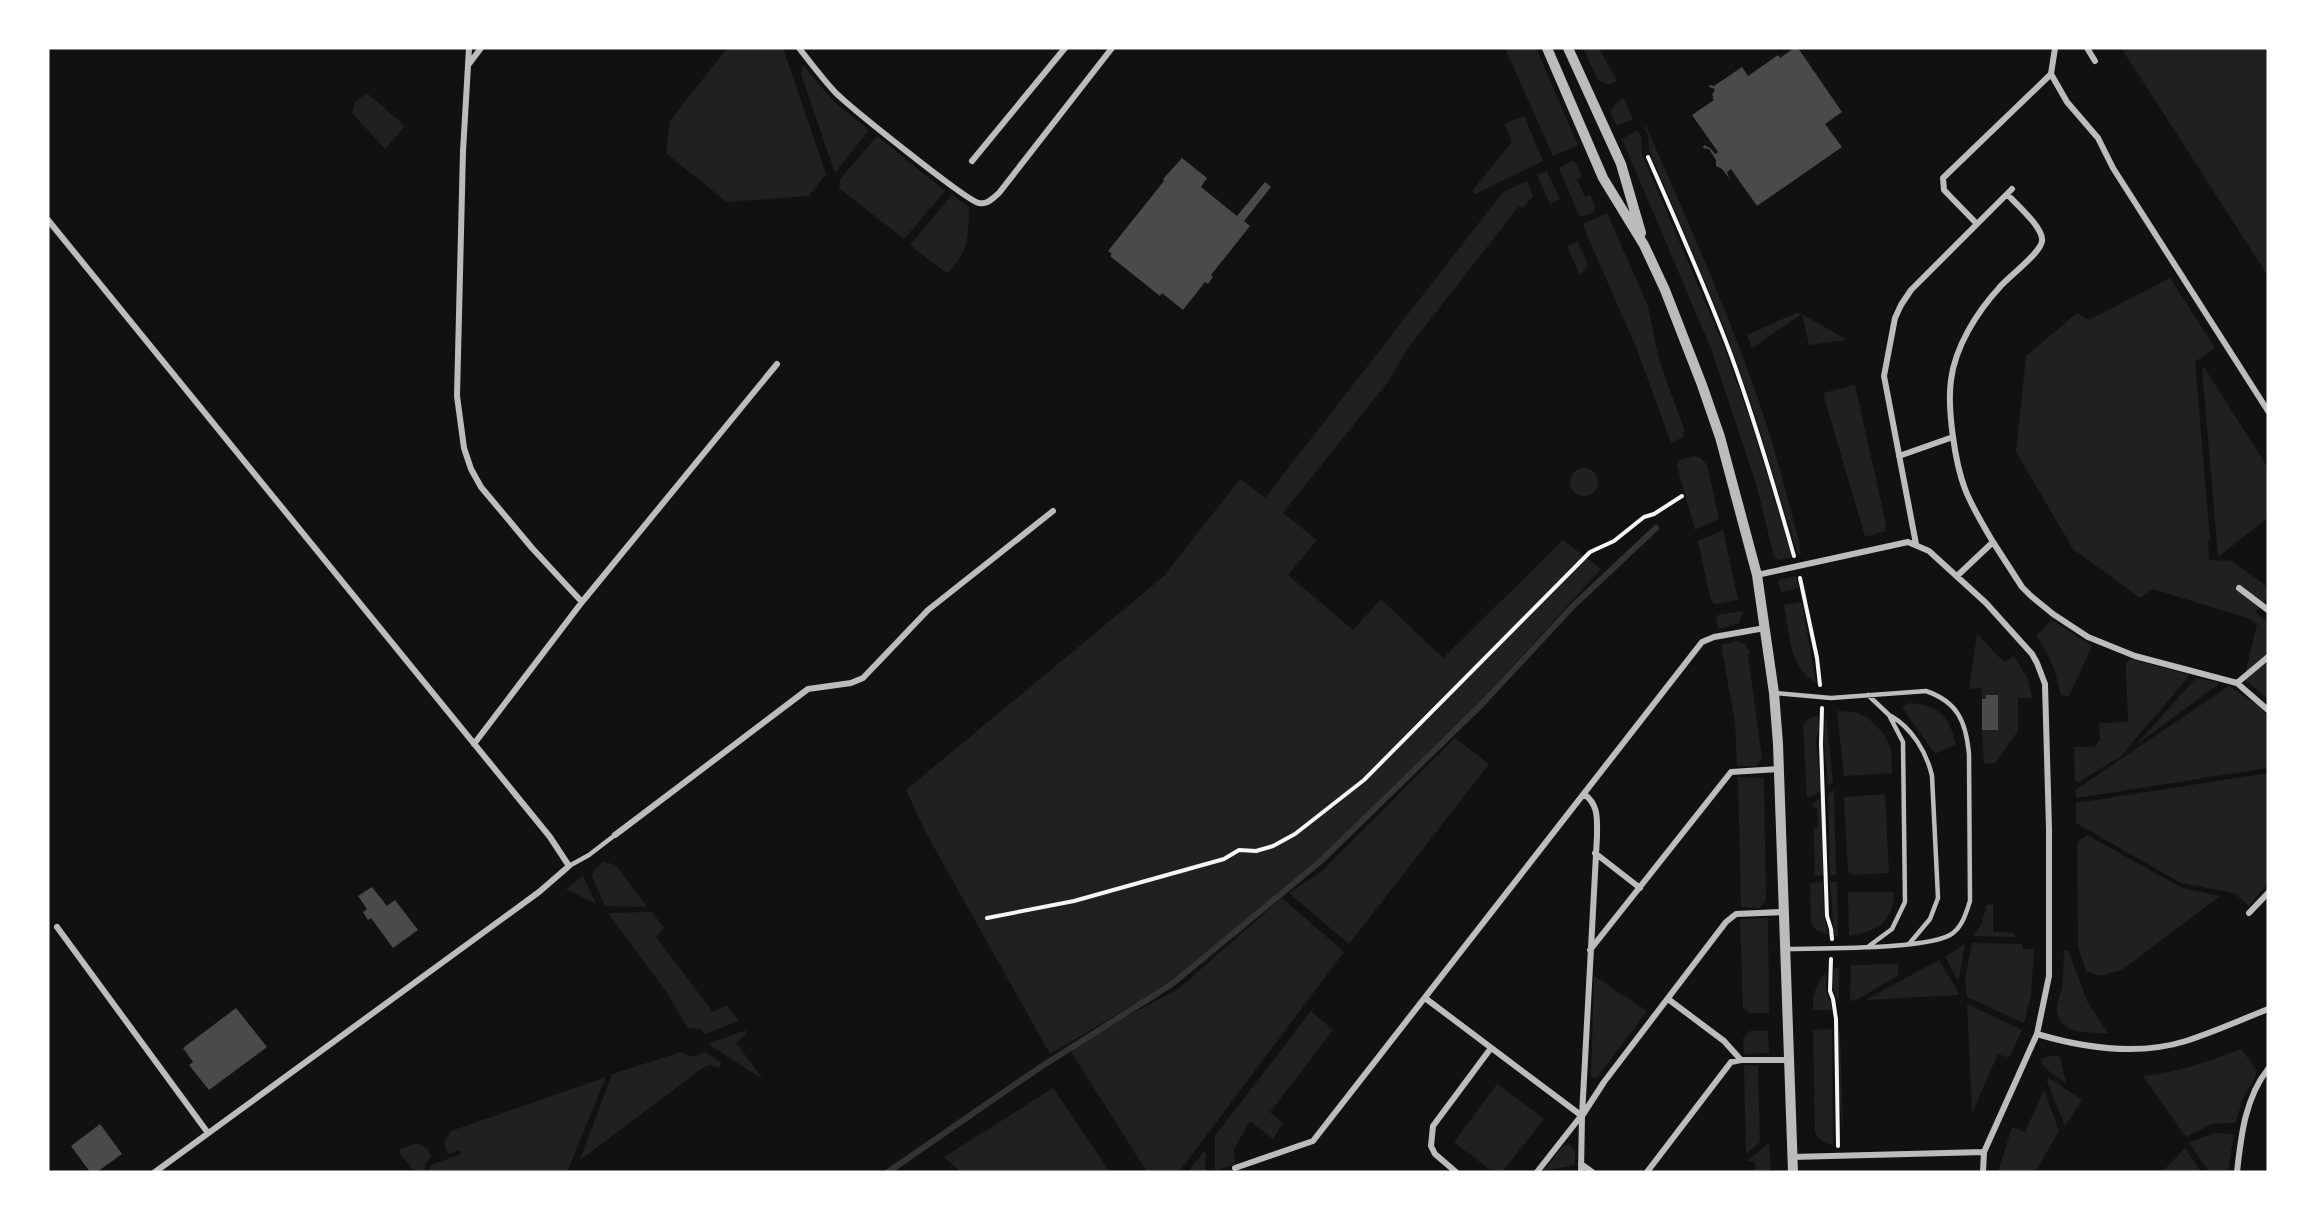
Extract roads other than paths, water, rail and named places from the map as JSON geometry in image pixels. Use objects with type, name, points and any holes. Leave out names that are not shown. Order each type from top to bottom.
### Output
[{"type":"street","points":[[469,48],[463,151],[457,405],[464,448],[471,469],[481,487],[532,548],[582,602]]},
{"type":"street","points":[[468,65],[482,48]]},
{"type":"street","points":[[799,48],[835,92],[952,186],[981,204],[990,201],[999,193],[1113,48]]},
{"type":"street","points":[[972,161],[1065,48]]},
{"type":"street","points":[[1547,48],[1603,178],[1644,245],[1684,336],[1732,476],[1757,574],[1774,693],[1779,768],[1793,1172]]},
{"type":"street","points":[[1569,48],[1622,168],[1644,245]]},
{"type":"street","points":[[1977,224],[1944,190],[1942,178],[2051,74],[2055,48]]},
{"type":"street","points":[[2087,48],[2095,61]]},
{"type":"street","points":[[2051,74],[2067,102],[2098,138],[2113,168],[2268,411]]},
{"type":"street","points":[[1916,544],[1884,376],[1895,318],[1900,305],[1911,290],[2013,189]]},
{"type":"street","points":[[2007,195],[2036,225],[2042,242],[2039,249],[2007,279],[1984,305],[1971,325],[1959,351],[1951,380],[1953,437],[1958,468],[1965,491],[1993,542],[2022,587],[2053,614],[2088,637],[2135,656],[2237,682],[2268,710]]},
{"type":"street","points":[[48,220],[550,837],[568,866],[529,899],[155,1172]]},
{"type":"street","points":[[474,744],[582,602],[777,364]]},
{"type":"street","points":[[1899,456],[1953,437]]},
{"type":"street","points":[[615,835],[808,689],[851,683],[863,678],[928,610],[1053,511]]},
{"type":"street","points":[[1757,574],[1908,542],[1916,544],[1929,550],[2026,646],[2037,663],[2045,684],[2049,829],[2049,976],[2037,1034],[1984,1152],[1983,1172]]},
{"type":"street","points":[[1957,576],[1993,542]]},
{"type":"street","points":[[2239,588],[2268,610]]},
{"type":"street","points":[[1235,1168],[1313,1141],[1702,642],[1714,637],[1765,628]]},
{"type":"street","points":[[2237,682],[2268,657]]},
{"type":"street","points":[[1590,951],[1731,772],[1779,768]]},
{"type":"street","points":[[1581,1172],[1596,810],[1594,804],[1584,794]]},
{"type":"street","points":[[1595,853],[1640,888]]},
{"type":"street","points":[[2249,913],[2268,892]]},
{"type":"street","points":[[1537,1172],[1582,1116],[1604,1082],[1725,922],[1736,914],[1783,912]]},
{"type":"street","points":[[57,927],[208,1133]]},
{"type":"street","points":[[1425,998],[1582,1116]]},
{"type":"street","points":[[1668,999],[1724,1041],[1741,1060]]},
{"type":"street","points":[[2037,1034],[2088,1047],[2119,1049],[2157,1046],[2185,1041],[2268,1009]]},
{"type":"street","points":[[1456,1172],[1435,1154],[1430,1136],[1433,1126],[1491,1048]]},
{"type":"street","points":[[1647,1172],[1731,1062],[1790,1060]]},
{"type":"street","points":[[2237,1172],[2242,1130],[2248,1107],[2268,1069]]},
{"type":"street","points":[[1792,1157],[1984,1152]]},
{"type":"street","points":[[1581,1164],[1592,1172]]},
{"type":"lane","points":[[1774,693],[1821,698],[1926,691],[1949,703],[1960,716],[1967,733],[1970,901],[1962,922],[1953,933],[1942,940],[1909,944],[1784,950]]},
{"type":"lane","points":[[1868,695],[1889,715],[1903,723],[1922,749],[1929,762],[1932,776],[1938,898],[1930,919],[1909,944]]},
{"type":"lane","points":[[1869,946],[1892,929],[1905,902],[1903,742],[1889,715]]},
{"type":"lane","points":[[568,866],[589,855],[615,835]]},
{"type":"waterway","points":[[888,1172],[1039,1068],[1172,984],[1322,860],[1482,704],[1574,605],[1656,528]]}]
